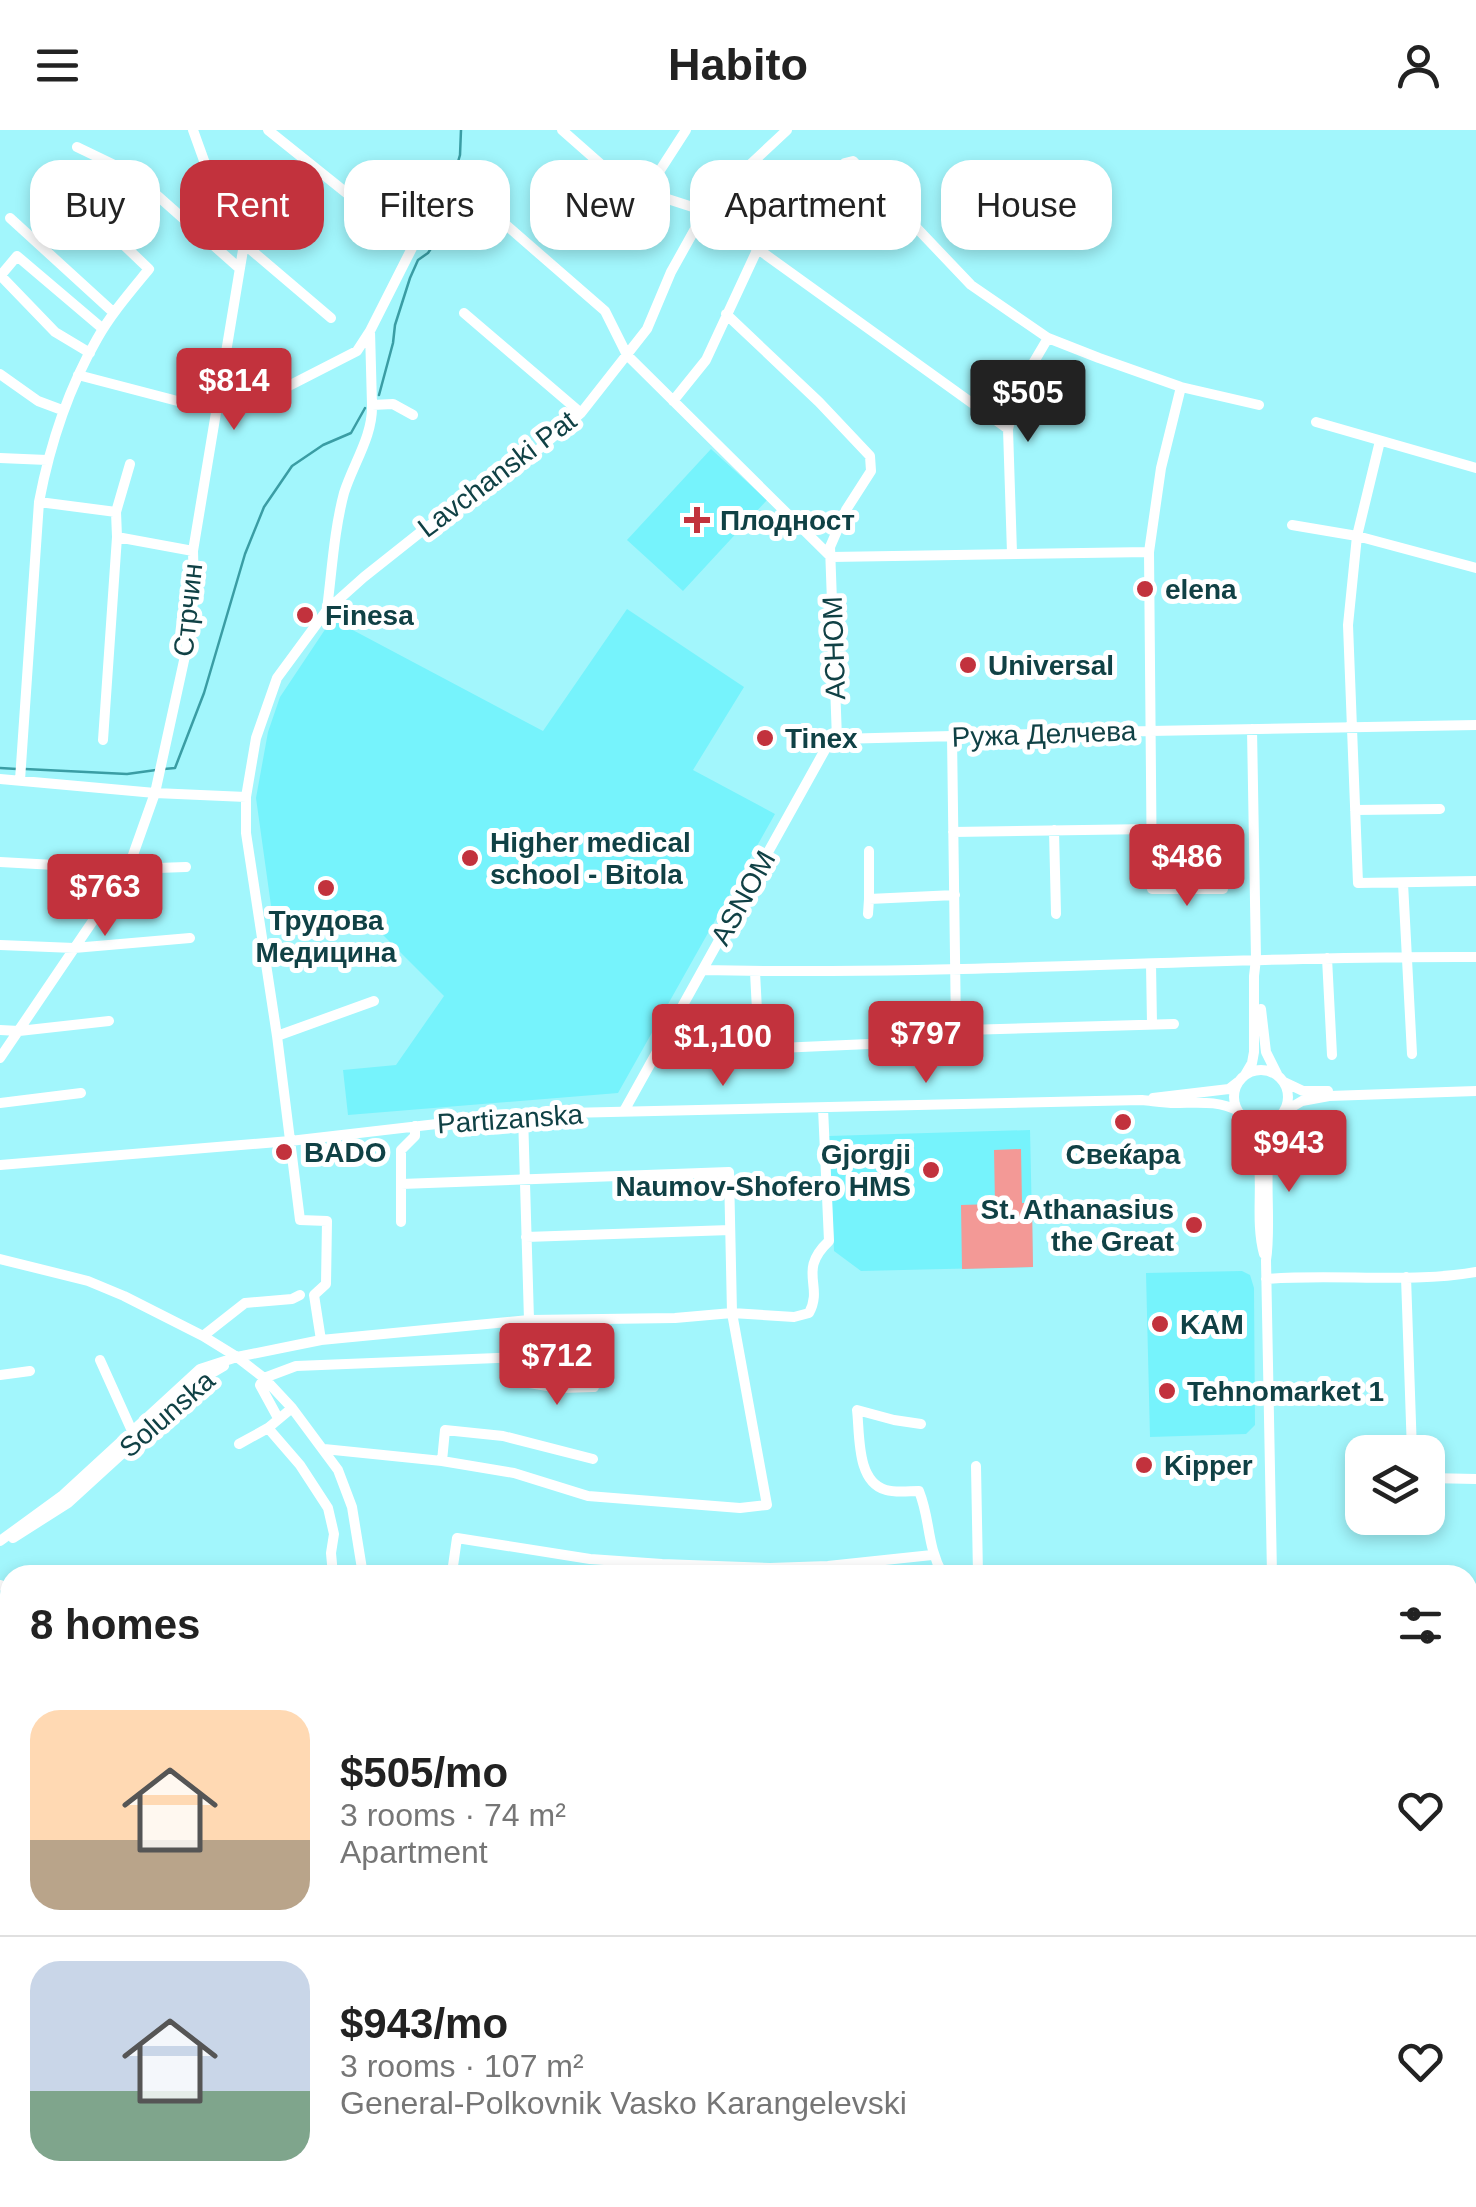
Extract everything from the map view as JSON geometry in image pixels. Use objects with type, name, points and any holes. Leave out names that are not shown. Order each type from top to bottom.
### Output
[{"type":"street","points":[[193,130],[204,160]]},
{"type":"street","points":[[78,376],[189,404],[219,403],[273,394],[357,350],[411,254],[410,244],[268,130]]},
{"type":"street","points":[[667,160],[686,130]]},
{"type":"street","name":"Lavchanski Pat","points":[[755,160],[787,130]]},
{"type":"street","points":[[568,132],[597,160]]},
{"type":"street","points":[[77,147],[134,174],[239,268]]},
{"type":"street","points":[[10,218],[114,313]]},
{"type":"street","points":[[510,228],[605,311],[628,355],[832,557],[1149,552]]},
{"type":"street","points":[[921,232],[971,285],[1048,338],[1181,388],[1259,405]]},
{"type":"street","name":"Lavchanski Pat","points":[[321,1340],[314,1296],[326,1284],[327,1221],[300,1220],[246,833],[246,797],[256,738],[277,678],[327,610],[396,550],[538,449],[581,413],[647,329],[690,239]]},
{"type":"street","points":[[20,780],[39,502],[47,460],[62,410],[90,353],[114,313],[149,269],[129,250]]},
{"type":"street","name":"Стрчин","points":[[0,1058],[128,869],[155,793],[184,656],[194,590],[193,551],[243,250]]},
{"type":"street","points":[[251,250],[331,318]]},
{"type":"street","points":[[673,401],[706,360],[757,250]]},
{"type":"street","points":[[761,250],[1008,429]]},
{"type":"street","points":[[90,353],[55,332],[0,275],[17,256],[103,330]]},
{"type":"street","points":[[464,313],[581,413]]},
{"type":"street","name":"АСНОМ","points":[[726,314],[870,456],[870,471],[846,510],[830,547],[837,739]]},
{"type":"street","points":[[327,610],[337,523],[351,470],[372,423],[370,331]]},
{"type":"street","points":[[1012,553],[1008,429],[1018,389],[1048,338]]},
{"type":"street","points":[[0,374],[38,401],[62,410]]},
{"type":"street","points":[[1181,388],[1161,468],[1149,552],[1152,889],[1223,889]]},
{"type":"street","points":[[372,405],[393,404],[413,415]]},
{"type":"street","points":[[1316,422],[1476,468]]},
{"type":"street","points":[[1380,441],[1357,536],[1348,625],[1355,810],[1352,883],[1476,881]]},
{"type":"street","points":[[0,458],[47,460]]},
{"type":"street","points":[[103,740],[116,512],[130,464]]},
{"type":"street","points":[[39,502],[116,512]]},
{"type":"street","points":[[1292,525],[1357,536],[1476,568]]},
{"type":"street","points":[[117,536],[193,551]]},
{"type":"street","name":"Ружа Делчева","points":[[837,739],[1476,725]]},
{"type":"street","points":[[1252,729],[1254,1052],[1234,1096],[1258,1149],[1260,1239],[1266,1260]]},
{"type":"street","points":[[952,736],[956,1030]]},
{"type":"street","name":"ASNOM","points":[[624,1112],[826,748],[837,739]]},
{"type":"street","points":[[0,779],[246,797]]},
{"type":"street","points":[[1355,810],[1440,809]]},
{"type":"street","points":[[954,832],[1151,829]]},
{"type":"street","points":[[1054,830],[1056,914]]},
{"type":"street","points":[[868,914],[869,851]]},
{"type":"street","points":[[0,862],[128,869],[186,867]]},
{"type":"street","points":[[1403,882],[1412,1054]]},
{"type":"street","points":[[869,899],[954,895]]},
{"type":"street","points":[[0,945],[74,948],[190,938]]},
{"type":"street","points":[[703,970],[1476,957]]},
{"type":"street","points":[[1328,958],[1332,1055]]},
{"type":"street","points":[[1256,959],[1263,1040],[1288,1096],[1271,1131],[1269,1148],[1266,1279],[1272,1565]]},
{"type":"street","points":[[1151,964],[1152,1024]]},
{"type":"street","points":[[755,972],[759,1049],[869,1044]]},
{"type":"street","points":[[277,1036],[374,1001]]},
{"type":"street","points":[[0,1030],[108,1020]]},
{"type":"street","points":[[929,1031],[1174,1024]]},
{"type":"street","points":[[1242,1078],[1262,1070],[1302,1091],[1374,1096]]},
{"type":"street","name":"Partizanska","points":[[1142,1100],[1229,1089],[1242,1078]]},
{"type":"street","points":[[1241,1115],[1262,1124],[1302,1100],[1476,1091]]},
{"type":"street","points":[[0,1103],[81,1094]]},
{"type":"street","name":"Partizanska","points":[[0,1165],[290,1141],[522,1114],[1142,1100],[1214,1103],[1229,1106],[1241,1115]]},
{"type":"street","points":[[237,1357],[321,1340],[529,1320],[810,1313],[814,1306],[812,1264],[829,1241],[823,1108]]},
{"type":"street","points":[[522,1114],[529,1320]]},
{"type":"street","points":[[401,1222],[401,1150],[416,1136],[415,1126]]},
{"type":"street","points":[[324,1448],[514,1473],[588,1496],[740,1508],[767,1505],[732,1313],[729,1172],[401,1184]]},
{"type":"street","points":[[526,1237],[730,1230]]},
{"type":"street","points":[[0,1259],[88,1282],[124,1296],[202,1336],[264,1378],[292,1408],[338,1470],[352,1506],[361,1565]]},
{"type":"street","points":[[1266,1279],[1406,1278],[1476,1272]]},
{"type":"street","points":[[1406,1278],[1411,1435]]},
{"type":"street","points":[[202,1336],[245,1303],[300,1295]]},
{"type":"street","name":"Solunska","points":[[0,1543],[63,1495],[200,1369],[237,1357]]},
{"type":"street","name":"Solunska","points":[[0,1543],[68,1503],[207,1376],[237,1357]]},
{"type":"street","points":[[278,1418],[260,1385],[264,1378],[296,1366],[524,1357],[522,1382],[560,1388],[594,1387]]},
{"type":"street","points":[[100,1360],[132,1431]]},
{"type":"street","points":[[0,1375],[30,1370]]},
{"type":"street","points":[[239,1444],[268,1428],[292,1408]]},
{"type":"street","points":[[921,1424],[857,1410],[863,1464],[870,1481],[885,1490],[919,1491],[937,1565]]},
{"type":"street","points":[[268,1428],[300,1464],[328,1508],[334,1534],[332,1565]]},
{"type":"street","points":[[442,1461],[445,1430],[504,1436],[593,1459]]},
{"type":"street","points":[[976,1466],[978,1565]]},
{"type":"street","points":[[1445,1478],[1476,1478]]},
{"type":"street","points":[[457,1565],[458,1538],[590,1559],[689,1565]]},
{"type":"street","points":[[838,1565],[932,1556]]},
{"type":"shaded area","name":"Плодност","points":[[711,449],[767,500],[683,591],[627,540]]},
{"type":"shaded area","points":[[627,609],[744,687],[693,770],[775,814],[618,1093],[348,1115],[343,1070],[396,1065],[444,996],[363,915],[274,927],[256,798],[268,732],[280,697],[332,619],[543,731]]},
{"type":"shaded area","name":"Gjorgji Naumov-Shofero HMS","points":[[1030,1130],[1033,1267],[861,1271],[834,1251],[829,1136]]},
{"type":"shaded area","points":[[1021,1149],[1022,1203],[1032,1203],[1033,1267],[962,1269],[961,1205],[995,1204],[994,1150]]},
{"type":"shaded area","points":[[1242,1271],[1250,1275],[1254,1288],[1255,1425],[1246,1434],[1150,1437],[1146,1273]]},
{"type":"waterway","points":[[379,395],[410,278],[418,260],[440,235],[460,155],[461,130]]},
{"type":"waterway","points":[[164,769],[175,768],[204,693],[245,554],[264,507],[292,466],[323,445],[351,433],[365,408]]},
{"type":"waterway","points":[[0,768],[17,769]]},
{"type":"waterway","points":[[25,769],[127,774],[156,770]]},
{"type":"place","name":"Плодност","points":[[697,520]]},
{"type":"place","name":"elena","points":[[1145,589]]},
{"type":"place","name":"Finesa","points":[[305,615]]},
{"type":"place","name":"Universal","points":[[968,665]]},
{"type":"place","name":"Tinex","points":[[765,738]]},
{"type":"place","name":"Higher medical school - Bitola","points":[[470,858]]},
{"type":"place","name":"Трудова Медицина","points":[[326,888]]},
{"type":"place","name":"Свеќара","points":[[1123,1122]]},
{"type":"place","name":"BADO","points":[[284,1152]]},
{"type":"place","name":"Gjorgji Naumov-Shofero HMS","points":[[931,1170]]},
{"type":"place","name":"St. Athanasius the Great","points":[[1194,1225]]},
{"type":"place","name":"KAM","points":[[1160,1324]]},
{"type":"place","name":"Tehnomarket 1","points":[[1167,1391]]},
{"type":"place","name":"Kipper","points":[[1144,1465]]}]
